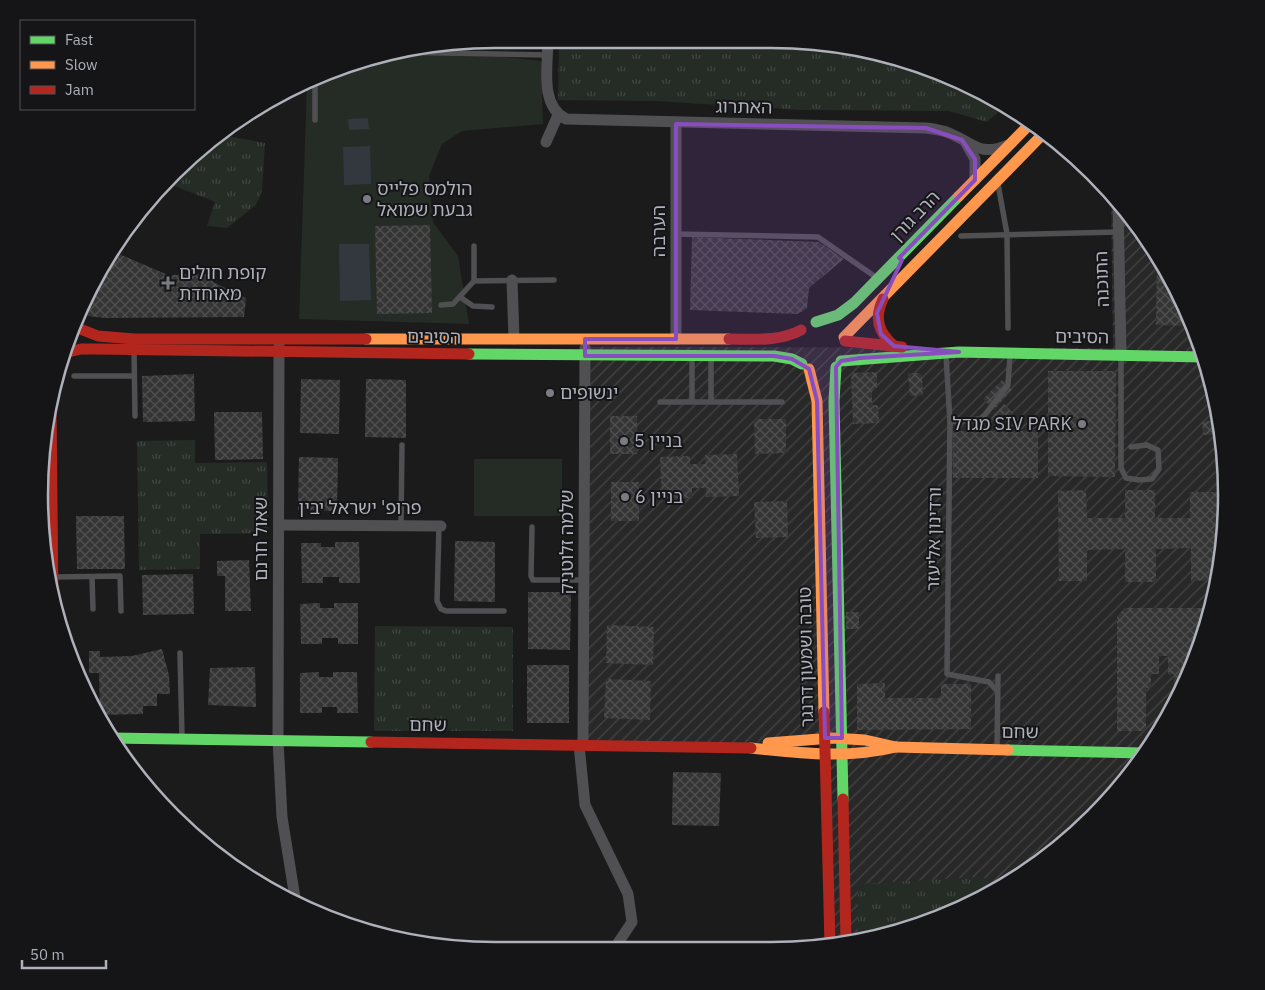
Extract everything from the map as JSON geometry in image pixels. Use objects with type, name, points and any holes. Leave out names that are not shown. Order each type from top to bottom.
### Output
[{"type":"street","points":[[546,142],[558,115],[553,109],[548,92],[548,48]]},
{"type":"street","name":"האתרוג","points":[[558,115],[577,121],[926,128],[950,133],[982,150],[995,150],[1010,144]]},
{"type":"street","name":"הערבה","points":[[676,124],[676,339]]},
{"type":"street","name":"הרב גורן","points":[[816,322],[832,318],[844,311],[878,279],[1026,128]]},
{"type":"street","name":"הרב גורן","points":[[844,339],[1039,138]]},
{"type":"street","points":[[966,143],[975,159],[975,180]]},
{"type":"street","name":"התוכנה","points":[[1118,215],[1122,356]]},
{"type":"street","points":[[512,280],[514,339]]},
{"type":"street","points":[[884,296],[879,307],[877,320],[881,334],[894,346]]},
{"type":"street","points":[[816,322],[833,325],[844,339],[844,355],[838,364],[822,372],[805,367],[795,347],[801,330],[816,322]]},
{"type":"street","name":"הסיבים","points":[[80,330],[98,336],[134,339],[774,340],[792,335],[801,330]]},
{"type":"street","name":"שאול חרנם","points":[[279,339],[278,740],[282,817],[295,895]]},
{"type":"street","name":"שלמה זלוטניק","points":[[585,339],[581,745],[585,805],[628,894],[632,922],[619,942]]},
{"type":"street","name":"הסיבים","points":[[844,339],[946,352]]},
{"type":"street","name":"הסיבים","points":[[71,351],[81,349],[279,353],[784,357],[805,367]]},
{"type":"street","name":"הסיבים","points":[[838,364],[860,358],[946,352],[1196,357]]},
{"type":"street","name":"טובה ושמעון דרנגר","points":[[838,364],[834,401],[846,936]]},
{"type":"street","name":"טובה ושמעון דרנגר","points":[[805,367],[813,378],[817,402],[830,939]]},
{"type":"street","points":[[51,435],[53,564]]},
{"type":"street","name":"פרופ' ישראל יבין","points":[[278,525],[440,526]]},
{"type":"street","name":"שחם","points":[[119,738],[744,747],[826,754],[877,752],[896,747]]},
{"type":"street","name":"שחם","points":[[744,747],[796,739],[842,738],[872,740],[896,747],[1136,753]]},
{"type":"street","points":[[843,788],[856,766],[877,752]]},
{"type":"lane","points":[[427,53],[548,55]]},
{"type":"lane","points":[[315,86],[315,120]]},
{"type":"lane","points":[[998,181],[1007,234],[1008,328]]},
{"type":"lane","points":[[961,236],[1118,232]]},
{"type":"lane","points":[[676,234],[818,237],[878,279]]},
{"type":"lane","points":[[441,305],[453,304],[474,281],[474,246]]},
{"type":"lane","points":[[474,281],[554,280]]},
{"type":"lane","points":[[460,298],[473,306],[492,307]]},
{"type":"lane","points":[[134,350],[135,416]]},
{"type":"lane","name":"ורדינון אליעזר","points":[[946,352],[950,422],[947,674],[988,682],[998,691]]},
{"type":"lane","points":[[950,422],[980,419],[984,416],[1008,385],[1010,354]]},
{"type":"lane","points":[[692,356],[692,401]]},
{"type":"lane","points":[[711,356],[711,401]]},
{"type":"lane","points":[[1122,356],[1121,468],[1126,478],[1152,479],[1159,469],[1158,450],[1147,445],[1131,447]]},
{"type":"lane","points":[[74,376],[134,376]]},
{"type":"lane","points":[[660,402],[782,402]]},
{"type":"lane","points":[[401,526],[402,446]]},
{"type":"lane","points":[[440,526],[437,601],[441,609],[446,611],[504,611]]},
{"type":"lane","points":[[532,527],[531,576],[533,580],[584,580]]},
{"type":"lane","points":[[55,577],[120,576],[121,611]]},
{"type":"lane","points":[[92,577],[93,609]]},
{"type":"lane","points":[[180,652],[182,739]]},
{"type":"lane","points":[[997,749],[998,676]]},
{"type":"highlighted area","points":[[676,124],[926,128],[962,140],[975,159],[975,180],[899,258],[902,260],[877,313],[881,334],[894,346],[959,352],[860,358],[841,361],[836,367],[842,738],[825,738],[817,401],[809,369],[792,359],[774,356],[585,356],[585,339],[676,339]]},
{"type":"shaded area","points":[[368,118],[369,129],[349,130],[348,119]]},
{"type":"shaded area","points":[[370,146],[371,184],[344,185],[343,147]]},
{"type":"shaded area","points":[[1111,206],[1142,246],[1158,271],[1194,351],[1209,408],[1217,466],[1217,524],[1214,553],[1209,582],[1194,639],[1158,719],[1142,744],[1106,790],[1065,831],[1042,850],[994,883],[941,908],[914,919],[886,927],[830,939],[827,742],[583,745],[585,347],[1113,348]]},
{"type":"shaded area","points":[[339,244],[369,244],[371,300],[340,301]]},
{"type":"green space","points":[[559,48],[799,48],[857,56],[914,71],[968,94],[1000,111],[987,122],[949,111],[802,110],[655,101],[558,100]]},
{"type":"green space","name":"הולמס פלייס גבעת שמואל","points":[[446,50],[541,61],[543,124],[462,131],[442,144],[429,176],[433,222],[458,256],[469,324],[299,319],[307,90],[351,71],[408,56],[437,51]]},
{"type":"green space","points":[[228,136],[265,143],[262,191],[256,205],[227,228],[207,226],[215,202],[173,185],[200,159]]},
{"type":"green space","points":[[195,440],[195,463],[267,462],[268,533],[200,534],[200,569],[139,570],[137,441]]},
{"type":"green space","points":[[474,459],[562,459],[562,516],[474,516]]},
{"type":"green space","points":[[375,626],[513,627],[513,731],[374,731]]},
{"type":"green space","points":[[978,877],[990,879],[990,885],[941,908],[914,919],[858,934],[858,884]]},
{"type":"building","points":[[430,225],[432,313],[377,314],[375,226]]},
{"type":"building","points":[[692,237],[819,242],[844,259],[809,288],[807,308],[798,314],[690,310]]},
{"type":"building","points":[[119,252],[119,254],[168,275],[214,274],[213,282],[246,298],[244,317],[105,318],[86,316],[107,271]]},
{"type":"building","points":[[1157,269],[1184,326],[1156,325]]},
{"type":"building","name":"מגדל SIV PARK","points":[[1048,371],[1116,371],[1115,477],[1048,476]]},
{"type":"building","points":[[877,372],[877,388],[872,389],[872,405],[878,405],[879,423],[853,424],[851,373]]},
{"type":"building","points":[[908,373],[919,373],[922,375],[923,395],[910,396]]},
{"type":"building","points":[[194,374],[195,421],[143,422],[142,376]]},
{"type":"building","points":[[301,379],[340,380],[339,434],[300,433]]},
{"type":"building","points":[[366,379],[406,380],[406,438],[365,437]]},
{"type":"building","points":[[1002,380],[1012,390],[994,410],[983,399]]},
{"type":"building","points":[[1004,404],[1013,413],[1008,418],[1004,414],[996,423],[991,418]]},
{"type":"building","points":[[214,412],[262,412],[263,459],[215,460]]},
{"type":"building","name":"בניין 5","points":[[610,416],[637,416],[637,454],[610,454]]},
{"type":"building","points":[[754,419],[786,419],[786,453],[755,454]]},
{"type":"building","points":[[1202,421],[1211,421],[1214,434],[1203,435]]},
{"type":"building","points":[[953,431],[1038,431],[1038,478],[953,478]]},
{"type":"building","points":[[737,454],[739,496],[706,497],[706,488],[692,488],[692,498],[662,499],[660,457],[690,456],[690,464],[705,464],[705,455]]},
{"type":"building","points":[[299,457],[338,458],[337,511],[298,510]]},
{"type":"building","name":"בניין 6","points":[[611,482],[639,482],[639,521],[611,521]]},
{"type":"building","points":[[1086,490],[1087,518],[1125,518],[1125,490],[1155,490],[1155,518],[1190,518],[1190,492],[1218,492],[1217,524],[1209,580],[1191,581],[1191,548],[1156,549],[1156,582],[1125,582],[1125,549],[1087,550],[1087,581],[1059,581],[1058,491]]},
{"type":"building","points":[[787,501],[788,537],[756,538],[754,502]]},
{"type":"building","points":[[76,516],[124,516],[125,569],[77,569]]},
{"type":"building","points":[[455,541],[495,542],[495,602],[454,601]]},
{"type":"building","points":[[335,542],[359,542],[360,583],[339,583],[339,577],[323,577],[323,583],[302,583],[301,543],[321,543],[321,547],[335,547]]},
{"type":"building","points":[[249,560],[251,611],[225,611],[225,576],[217,576],[217,561]]},
{"type":"building","points":[[193,574],[194,614],[143,615],[142,575]]},
{"type":"building","points":[[528,592],[571,592],[570,650],[528,649]]},
{"type":"building","points":[[320,603],[320,608],[334,608],[334,603],[358,603],[358,644],[338,644],[338,638],[322,638],[322,644],[301,644],[300,604]]},
{"type":"building","points":[[1124,608],[1203,608],[1194,639],[1174,686],[1174,674],[1168,675],[1168,656],[1159,656],[1159,674],[1151,674],[1151,688],[1146,688],[1146,731],[1117,731],[1117,617]]},
{"type":"building","points":[[846,612],[859,612],[859,629],[846,629]]},
{"type":"building","points":[[607,625],[654,627],[653,665],[606,663]]},
{"type":"building","points":[[162,649],[169,675],[170,694],[157,694],[157,706],[143,706],[143,714],[105,715],[100,704],[99,673],[89,673],[89,651],[100,651],[100,657],[132,656]]},
{"type":"building","points":[[527,665],[569,665],[569,723],[527,723]]},
{"type":"building","points":[[255,667],[256,707],[208,705],[210,668]]},
{"type":"building","points":[[319,672],[319,677],[333,677],[333,672],[357,672],[358,713],[337,713],[337,707],[322,707],[322,713],[300,713],[300,673]]},
{"type":"building","points":[[606,679],[651,681],[650,720],[604,718]]},
{"type":"building","points":[[885,683],[885,698],[941,698],[941,684],[971,684],[971,729],[857,730],[857,684]]},
{"type":"building","points":[[1010,729],[1023,730],[1022,736],[1009,735]]},
{"type":"building","points":[[673,772],[721,773],[719,826],[672,825]]},
{"type":"traffic: fast","points":[[816,322],[838,315],[854,303],[959,196]]},
{"type":"traffic: fast","points":[[841,361],[959,352],[1196,357]]},
{"type":"traffic: fast","points":[[469,354],[774,356],[792,359],[802,364]]},
{"type":"traffic: fast","points":[[836,367],[834,401],[843,799]]},
{"type":"traffic: fast","points":[[119,738],[371,742]]},
{"type":"traffic: fast","points":[[1008,750],[1135,753]]},
{"type":"traffic: slow","points":[[959,196],[1026,128]]},
{"type":"traffic: slow","points":[[844,337],[1039,138]]},
{"type":"traffic: slow","points":[[366,339],[729,339]]},
{"type":"traffic: slow","points":[[809,369],[817,401],[824,712]]},
{"type":"traffic: slow","points":[[768,743],[832,738],[865,740],[896,747],[1008,750]]},
{"type":"traffic: slow","points":[[751,748],[842,754],[878,751],[896,747]]},
{"type":"traffic: jam","points":[[883,299],[879,312],[879,324],[884,335],[894,346]]},
{"type":"traffic: jam","points":[[80,329],[98,336],[134,339],[366,339]]},
{"type":"traffic: jam","points":[[729,339],[775,338],[801,330]]},
{"type":"traffic: jam","points":[[845,341],[902,347]]},
{"type":"traffic: jam","points":[[71,351],[96,349],[469,354]]},
{"type":"traffic: jam","points":[[51,435],[53,562]]},
{"type":"traffic: jam","points":[[824,712],[830,939]]},
{"type":"traffic: jam","points":[[371,742],[751,748]]},
{"type":"traffic: jam","points":[[843,799],[846,936]]},
{"type":"place","name":"הולמס פלייס גבעת שמואל","points":[[367,199]]},
{"type":"place","name":"קופת חולים מאוחדת","points":[[168,283]]},
{"type":"place","name":"ינשופים","points":[[550,393]]},
{"type":"place","name":"מגדל SIV PARK","points":[[1082,424]]},
{"type":"place","name":"בניין 5","points":[[624,441]]},
{"type":"place","name":"בניין 6","points":[[625,497]]}]
